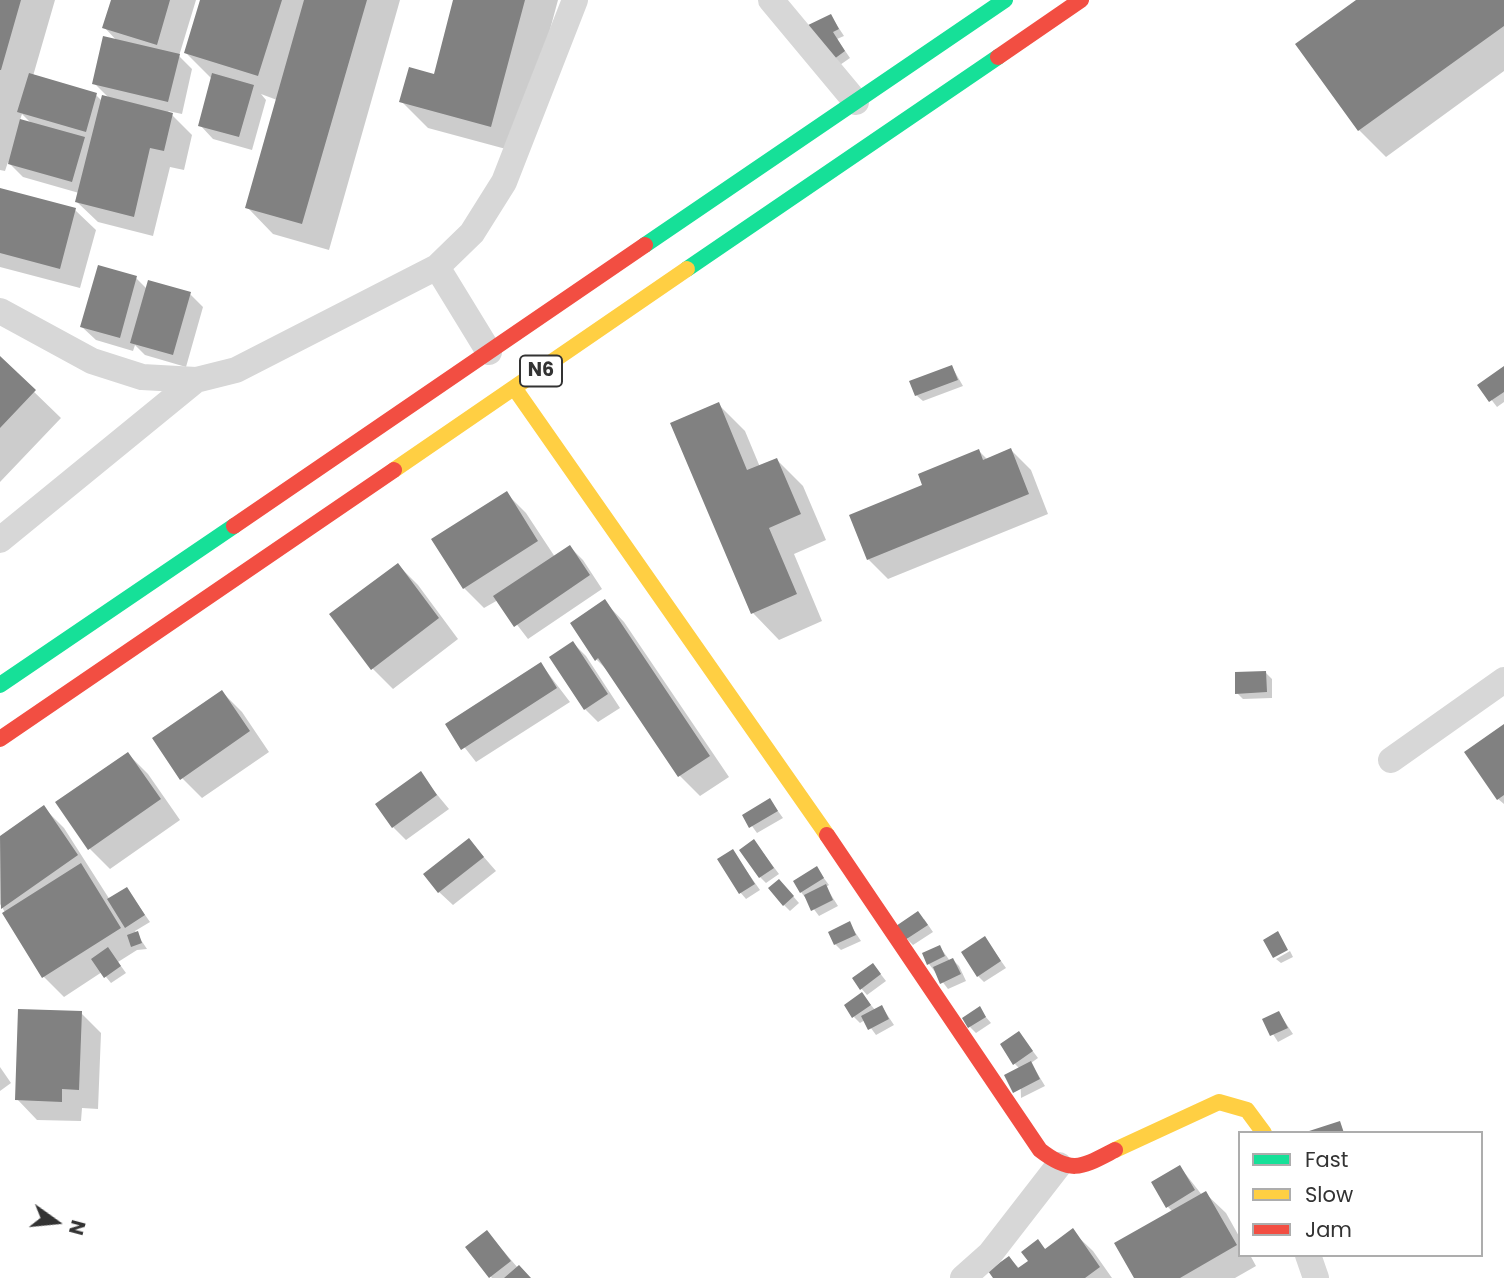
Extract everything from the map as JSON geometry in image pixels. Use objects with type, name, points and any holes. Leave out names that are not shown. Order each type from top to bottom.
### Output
[{"type":"main road","name":"N6","points":[[0,685],[1005,0]]},
{"type":"main road","name":"N6","points":[[0,739],[1081,0]]},
{"type":"main road","points":[[515,389],[778,763],[1040,1150],[1059,1165],[1083,1167],[1217,1101],[1244,1107],[1260,1122],[1263,1131]]},
{"type":"street","points":[[0,310],[92,361],[142,377],[195,380],[236,370],[437,267],[472,233],[504,182],[575,0]]},
{"type":"street","points":[[771,0],[856,102]]},
{"type":"street","points":[[437,267],[489,352]]},
{"type":"street","points":[[0,540],[195,380]]},
{"type":"street","points":[[1391,760],[1504,680]]},
{"type":"street","points":[[963,1278],[990,1254],[1059,1165]]},
{"type":"street","points":[[1309,1257],[1316,1278]]},
{"type":"building","points":[[0,0],[21,0],[1,70],[0,70]]},
{"type":"building","points":[[111,0],[170,0],[157,45],[102,28]]},
{"type":"building","points":[[200,0],[282,0],[258,76],[184,53]]},
{"type":"building","points":[[304,0],[367,0],[302,224],[245,208]]},
{"type":"building","points":[[453,0],[525,0],[491,127],[399,102],[409,67],[434,74]]},
{"type":"building","points":[[1356,0],[1504,0],[1504,26],[1358,131],[1295,44]]},
{"type":"building","points":[[831,14],[839,29],[833,32],[845,51],[830,62],[804,27]]},
{"type":"building","points":[[103,36],[180,54],[168,102],[92,84]]},
{"type":"building","points":[[29,73],[97,93],[86,132],[17,112]]},
{"type":"building","points":[[212,73],[254,85],[239,137],[198,126]]},
{"type":"building","points":[[102,95],[173,113],[164,151],[150,148],[134,217],[75,202]]},
{"type":"building","points":[[20,119],[85,137],[72,182],[8,164]]},
{"type":"building","points":[[0,188],[76,208],[60,269],[0,253]]},
{"type":"building","points":[[98,265],[137,276],[120,338],[80,327]]},
{"type":"building","points":[[148,280],[191,292],[173,355],[130,343]]},
{"type":"building","points":[[0,356],[36,390],[0,428]]},
{"type":"building","points":[[952,365],[958,380],[915,396],[909,381]]},
{"type":"building","points":[[1504,366],[1504,392],[1489,402],[1477,385]]},
{"type":"building","points":[[719,402],[747,470],[777,458],[801,514],[769,528],[797,594],[751,614],[670,423]]},
{"type":"building","points":[[1011,448],[1029,494],[867,560],[849,515],[922,485],[918,474],[979,449],[983,460]]},
{"type":"building","points":[[507,491],[538,541],[463,589],[431,539]]},
{"type":"building","points":[[570,545],[590,575],[514,627],[493,596]]},
{"type":"building","points":[[398,563],[439,618],[371,670],[329,614]]},
{"type":"building","points":[[605,599],[710,756],[678,777],[598,658],[595,661],[570,623]]},
{"type":"building","points":[[573,641],[608,694],[584,710],[549,657]]},
{"type":"building","points":[[541,662],[557,688],[461,750],[445,724]]},
{"type":"building","points":[[1266,671],[1267,692],[1235,694],[1235,672]]},
{"type":"building","points":[[222,690],[250,731],[180,780],[152,738]]},
{"type":"building","points":[[1504,724],[1504,795],[1497,800],[1464,752]]},
{"type":"building","points":[[128,752],[161,799],[88,850],[55,802]]},
{"type":"building","points":[[421,771],[437,795],[392,828],[375,804]]},
{"type":"building","points":[[770,798],[778,811],[749,828],[742,815]]},
{"type":"building","points":[[44,805],[78,855],[1,909],[0,836]]},
{"type":"building","points":[[469,838],[484,857],[438,893],[423,874]]},
{"type":"building","points":[[754,839],[774,868],[759,878],[739,850]]},
{"type":"building","points":[[733,849],[755,884],[739,894],[717,859]]},
{"type":"building","points":[[81,863],[121,928],[42,978],[2,913]]},
{"type":"building","points":[[817,866],[824,878],[800,893],[793,881]]},
{"type":"building","points":[[779,879],[794,896],[783,906],[768,888]]},
{"type":"building","points":[[826,884],[833,900],[811,911],[804,895]]},
{"type":"building","points":[[127,887],[145,915],[125,928],[107,899]]},
{"type":"building","points":[[918,911],[928,925],[905,940],[896,926]]},
{"type":"building","points":[[850,921],[856,935],[834,945],[828,932]]},
{"type":"building","points":[[138,931],[142,943],[131,947],[127,935]]},
{"type":"building","points":[[1278,931],[1288,950],[1273,958],[1263,940]]},
{"type":"building","points":[[985,936],[1001,961],[977,977],[961,952]]},
{"type":"building","points":[[940,945],[945,956],[927,965],[922,953]]},
{"type":"building","points":[[108,947],[121,966],[104,978],[91,959]]},
{"type":"building","points":[[953,958],[961,974],[940,984],[933,967]]},
{"type":"building","points":[[873,963],[881,974],[860,990],[852,978]]},
{"type":"building","points":[[862,992],[871,1005],[852,1018],[844,1005]]},
{"type":"building","points":[[882,1005],[889,1019],[868,1030],[861,1016]]},
{"type":"building","points":[[980,1006],[986,1017],[968,1028],[962,1018]]},
{"type":"building","points":[[18,1009],[82,1011],[79,1090],[62,1089],[62,1102],[15,1100]]},
{"type":"building","points":[[1279,1011],[1288,1028],[1270,1036],[1262,1019]]},
{"type":"building","points":[[1019,1031],[1033,1051],[1013,1065],[1000,1044]]},
{"type":"building","points":[[1031,1061],[1040,1079],[1013,1093],[1004,1075]]},
{"type":"building","points":[[1340,1121],[1343,1131],[1309,1131]]},
{"type":"building","points":[[1180,1165],[1195,1190],[1166,1208],[1151,1182]]},
{"type":"building","points":[[1206,1191],[1237,1245],[1180,1278],[1134,1278],[1114,1243]]},
{"type":"building","points":[[1073,1228],[1100,1267],[1085,1278],[993,1278],[988,1271],[1009,1256],[1018,1268],[1028,1261],[1021,1252],[1038,1239],[1045,1249]]},
{"type":"building","points":[[487,1230],[511,1261],[489,1278],[465,1247]]},
{"type":"building","points":[[519,1265],[531,1278],[504,1278]]},
{"type":"traffic: fast","points":[[645,245],[1005,0]]},
{"type":"traffic: fast","points":[[687,269],[998,57]]},
{"type":"traffic: fast","points":[[0,685],[234,526]]},
{"type":"traffic: slow","points":[[394,470],[687,269]]},
{"type":"traffic: slow","points":[[515,389],[827,835]]},
{"type":"traffic: slow","points":[[1115,1150],[1219,1102],[1247,1110],[1263,1131]]},
{"type":"traffic: jam","points":[[998,57],[1081,0]]},
{"type":"traffic: jam","points":[[234,526],[645,245]]},
{"type":"traffic: jam","points":[[0,739],[394,470]]},
{"type":"traffic: jam","points":[[827,835],[1040,1150],[1061,1163],[1077,1166],[1115,1150]]}]
